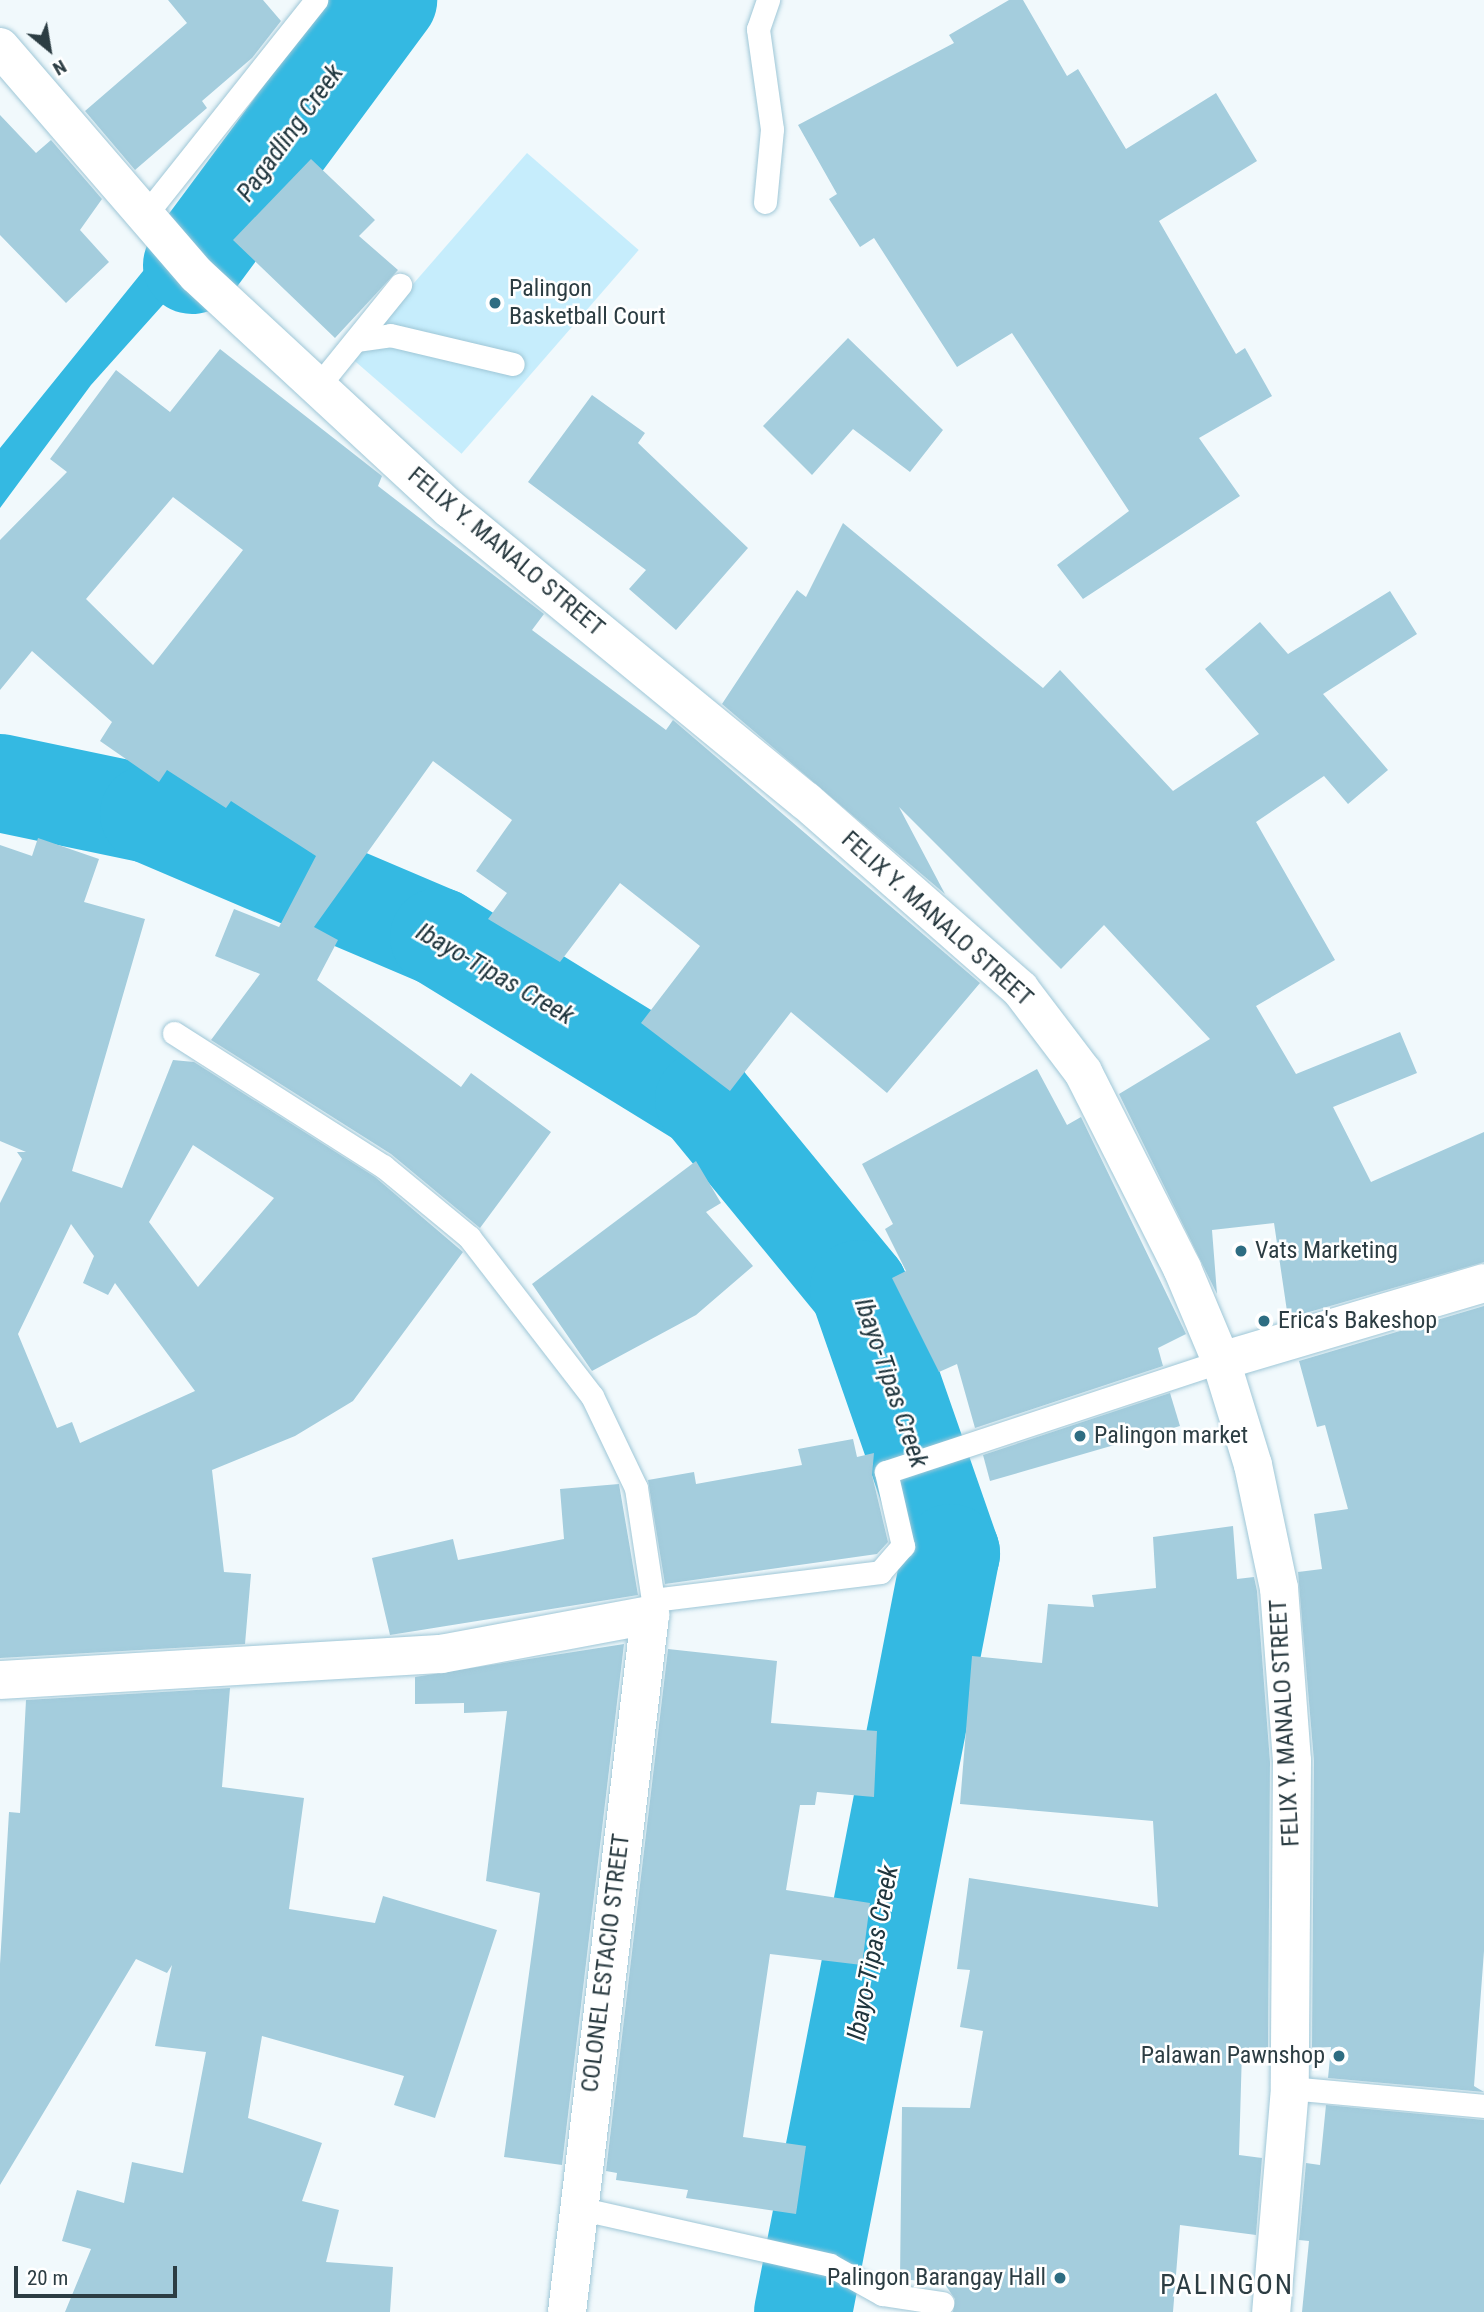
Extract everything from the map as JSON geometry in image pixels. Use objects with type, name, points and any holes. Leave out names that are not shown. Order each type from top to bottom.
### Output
[{"type":"main road","name":"FELIX Y. MANALO STREET","points":[[0,47],[142,219],[450,509],[806,801],[1020,989],[1083,1072],[1182,1268],[1221,1361],[1279,1588],[1292,1761],[1290,2088],[1272,2312]]},
{"type":"main road","points":[[1221,1361],[1484,1283]]},
{"type":"main road","points":[[0,1680],[441,1654],[652,1608]]},
{"type":"main road","name":"COLONEL ESTACIO STREET","points":[[567,2312],[652,1608]]},
{"type":"lane","points":[[142,219],[316,0]]},
{"type":"lane","points":[[765,202],[772,128],[758,29],[768,0]]},
{"type":"lane","points":[[319,385],[400,285]]},
{"type":"lane","points":[[355,340],[390,335],[513,364]]},
{"type":"lane","points":[[174,1033],[383,1166],[469,1237],[592,1396],[636,1488],[652,1608],[880,1572],[903,1546],[887,1472],[973,1441],[1221,1361]]},
{"type":"lane","points":[[1290,2088],[1484,2106]]},
{"type":"lane","points":[[578,2208],[830,2265],[879,2303],[942,2303]]},
{"type":"shaded area","name":"Palingon Basketball Court","points":[[527,153],[639,250],[462,454],[350,357]]},
{"type":"water","points":[[156,255],[186,279],[91,385],[0,508],[0,448]]},
{"type":"water","points":[[0,760],[90,787],[76,828],[0,810]]},
{"type":"building","points":[[168,0],[263,0],[281,21],[252,58],[202,101],[207,108],[135,170],[85,111],[187,23]]},
{"type":"building","points":[[1009,0],[1023,0],[1067,76],[1078,69],[1126,149],[1216,93],[1257,161],[1159,221],[1236,354],[1245,348],[1272,396],[1199,438],[1240,496],[1083,599],[1057,565],[1129,511],[1012,333],[957,367],[874,238],[860,247],[829,199],[837,194],[798,125],[954,43],[949,35]]},
{"type":"building","points":[[0,115],[36,153],[51,140],[102,199],[80,230],[109,262],[66,303],[0,235]]},
{"type":"building","points":[[311,159],[375,220],[359,236],[398,270],[335,338],[233,240]]},
{"type":"building","points":[[848,338],[943,430],[910,472],[853,429],[812,475],[763,426]]},
{"type":"building","points":[[220,349],[382,476],[378,486],[544,614],[532,630],[666,730],[673,720],[980,983],[887,1093],[791,1012],[730,1091],[641,1023],[700,946],[620,883],[560,962],[488,919],[507,893],[476,871],[512,820],[433,761],[314,927],[338,940],[317,980],[461,1087],[471,1073],[551,1132],[480,1228],[391,1154],[211,1040],[260,974],[215,956],[234,909],[279,927],[316,856],[231,801],[226,808],[167,770],[159,782],[100,741],[112,722],[32,651],[0,690],[0,540],[67,472],[50,459],[116,370],[170,412]],"holes":[[[173,497],[243,550],[153,665],[86,599]]]},
{"type":"building","points":[[592,395],[645,433],[638,443],[748,548],[676,630],[629,589],[646,570],[528,482]]},
{"type":"building","points":[[843,523],[1043,688],[1060,670],[1173,791],[1259,734],[1205,669],[1260,622],[1288,654],[1390,591],[1417,634],[1323,694],[1388,770],[1348,804],[1324,776],[1256,822],[1335,960],[1256,1006],[1296,1074],[1400,1032],[1417,1073],[1333,1107],[1371,1182],[1484,1132],[1484,1262],[1288,1318],[1274,1223],[1212,1230],[1217,1294],[1119,1094],[1210,1039],[1104,925],[1061,969],[899,807],[945,894],[722,704],[797,590],[806,597]]},
{"type":"building","points":[[38,838],[99,859],[84,902],[145,919],[72,1171],[122,1188],[173,1060],[194,1062],[375,1177],[463,1252],[353,1401],[295,1436],[212,1470],[224,1572],[251,1574],[245,1644],[0,1658],[0,1203],[22,1159],[17,1152],[26,1152],[0,1141],[0,845],[32,856]],"holes":[[[193,1145],[274,1198],[198,1287],[149,1222]],[[71,1224],[94,1256],[83,1283],[108,1295],[115,1283],[195,1391],[80,1443],[72,1422],[57,1428],[18,1334]]]},
{"type":"building","points":[[1037,1069],[1067,1125],[1081,1117],[1186,1334],[1158,1348],[1163,1366],[975,1428],[957,1364],[939,1372],[892,1278],[906,1271],[885,1229],[893,1224],[862,1164]]},
{"type":"building","points":[[696,1161],[721,1203],[706,1212],[753,1266],[696,1315],[592,1371],[532,1284]]},
{"type":"building","points":[[1484,1306],[1484,1951],[1474,2086],[1484,2092],[1328,2078],[1331,2047],[1312,2048],[1314,1761],[1298,1572],[1322,1569],[1314,1514],[1348,1509],[1325,1425],[1317,1427],[1299,1361]]},
{"type":"building","name":"Palingon market","points":[[1170,1393],[1180,1426],[990,1481],[983,1455]]},
{"type":"building","points":[[853,1439],[857,1457],[874,1453],[872,1475],[888,1542],[877,1554],[665,1584],[648,1480],[694,1472],[696,1484],[802,1465],[798,1449]]},
{"type":"building","points":[[619,1484],[638,1595],[390,1635],[372,1558],[453,1539],[458,1560],[564,1539],[560,1489]]},
{"type":"building","points":[[1233,1526],[1237,1579],[1254,1577],[1257,1591],[1270,1762],[1268,2049],[1242,2050],[1239,2155],[1262,2158],[1256,2235],[1180,2225],[1173,2312],[953,2312],[955,2299],[944,2283],[900,2279],[902,2107],[970,2108],[983,2031],[960,2027],[970,1970],[957,1969],[969,1878],[1158,1907],[1153,1821],[960,1804],[972,1656],[1042,1663],[1048,1604],[1094,1607],[1092,1595],[1156,1588],[1153,1537]]},
{"type":"building","points":[[624,1644],[562,2165],[504,2157],[540,1893],[486,1881],[507,1711],[464,1713],[464,1703],[415,1704],[415,1677]]},
{"type":"building","points":[[668,1649],[777,1661],[771,1723],[877,1731],[874,1797],[817,1792],[815,1805],[800,1805],[786,1890],[870,1903],[862,1965],[770,1954],[743,2137],[806,2146],[796,2214],[686,2198],[688,2190],[616,2180],[617,2173],[606,2171]]},
{"type":"building","points":[[230,1688],[222,1787],[304,1798],[289,1909],[375,1923],[383,1896],[497,1930],[435,2118],[394,2105],[404,2076],[262,2036],[248,2118],[322,2143],[302,2201],[339,2210],[326,2262],[393,2267],[390,2312],[65,2312],[91,2249],[62,2241],[77,2190],[124,2203],[132,2162],[183,2173],[206,2052],[155,2046],[172,1965],[167,1973],[136,1959],[0,2185],[0,1964],[9,1812],[20,1813],[26,1700]]},
{"type":"building","points":[[1326,2105],[1484,2120],[1484,2312],[1302,2312],[1309,2241],[1299,2240],[1306,2163],[1320,2165]]},
{"type":"waterway","name":"Pagadling Creek","points":[[192,265],[388,0]]},
{"type":"waterway","name":"Ibayo-Tipas Creek","points":[[0,783],[149,814],[439,937],[704,1100],[859,1289],[951,1553],[803,2312]]},
{"type":"place","name":"Palingon Basketball Court","points":[[495,303]]},
{"type":"place","name":"Vats Marketing","points":[[1241,1251]]},
{"type":"place","name":"Erica's Bakeshop","points":[[1264,1321]]},
{"type":"place","name":"Palingon market","points":[[1080,1436]]},
{"type":"place","name":"Palawan Pawnshop","points":[[1339,2056]]},
{"type":"place","name":"Palingon Barangay Hall","points":[[1060,2278]]},
{"type":"district","name":"PALINGON","points":[[1227,2285]]}]
